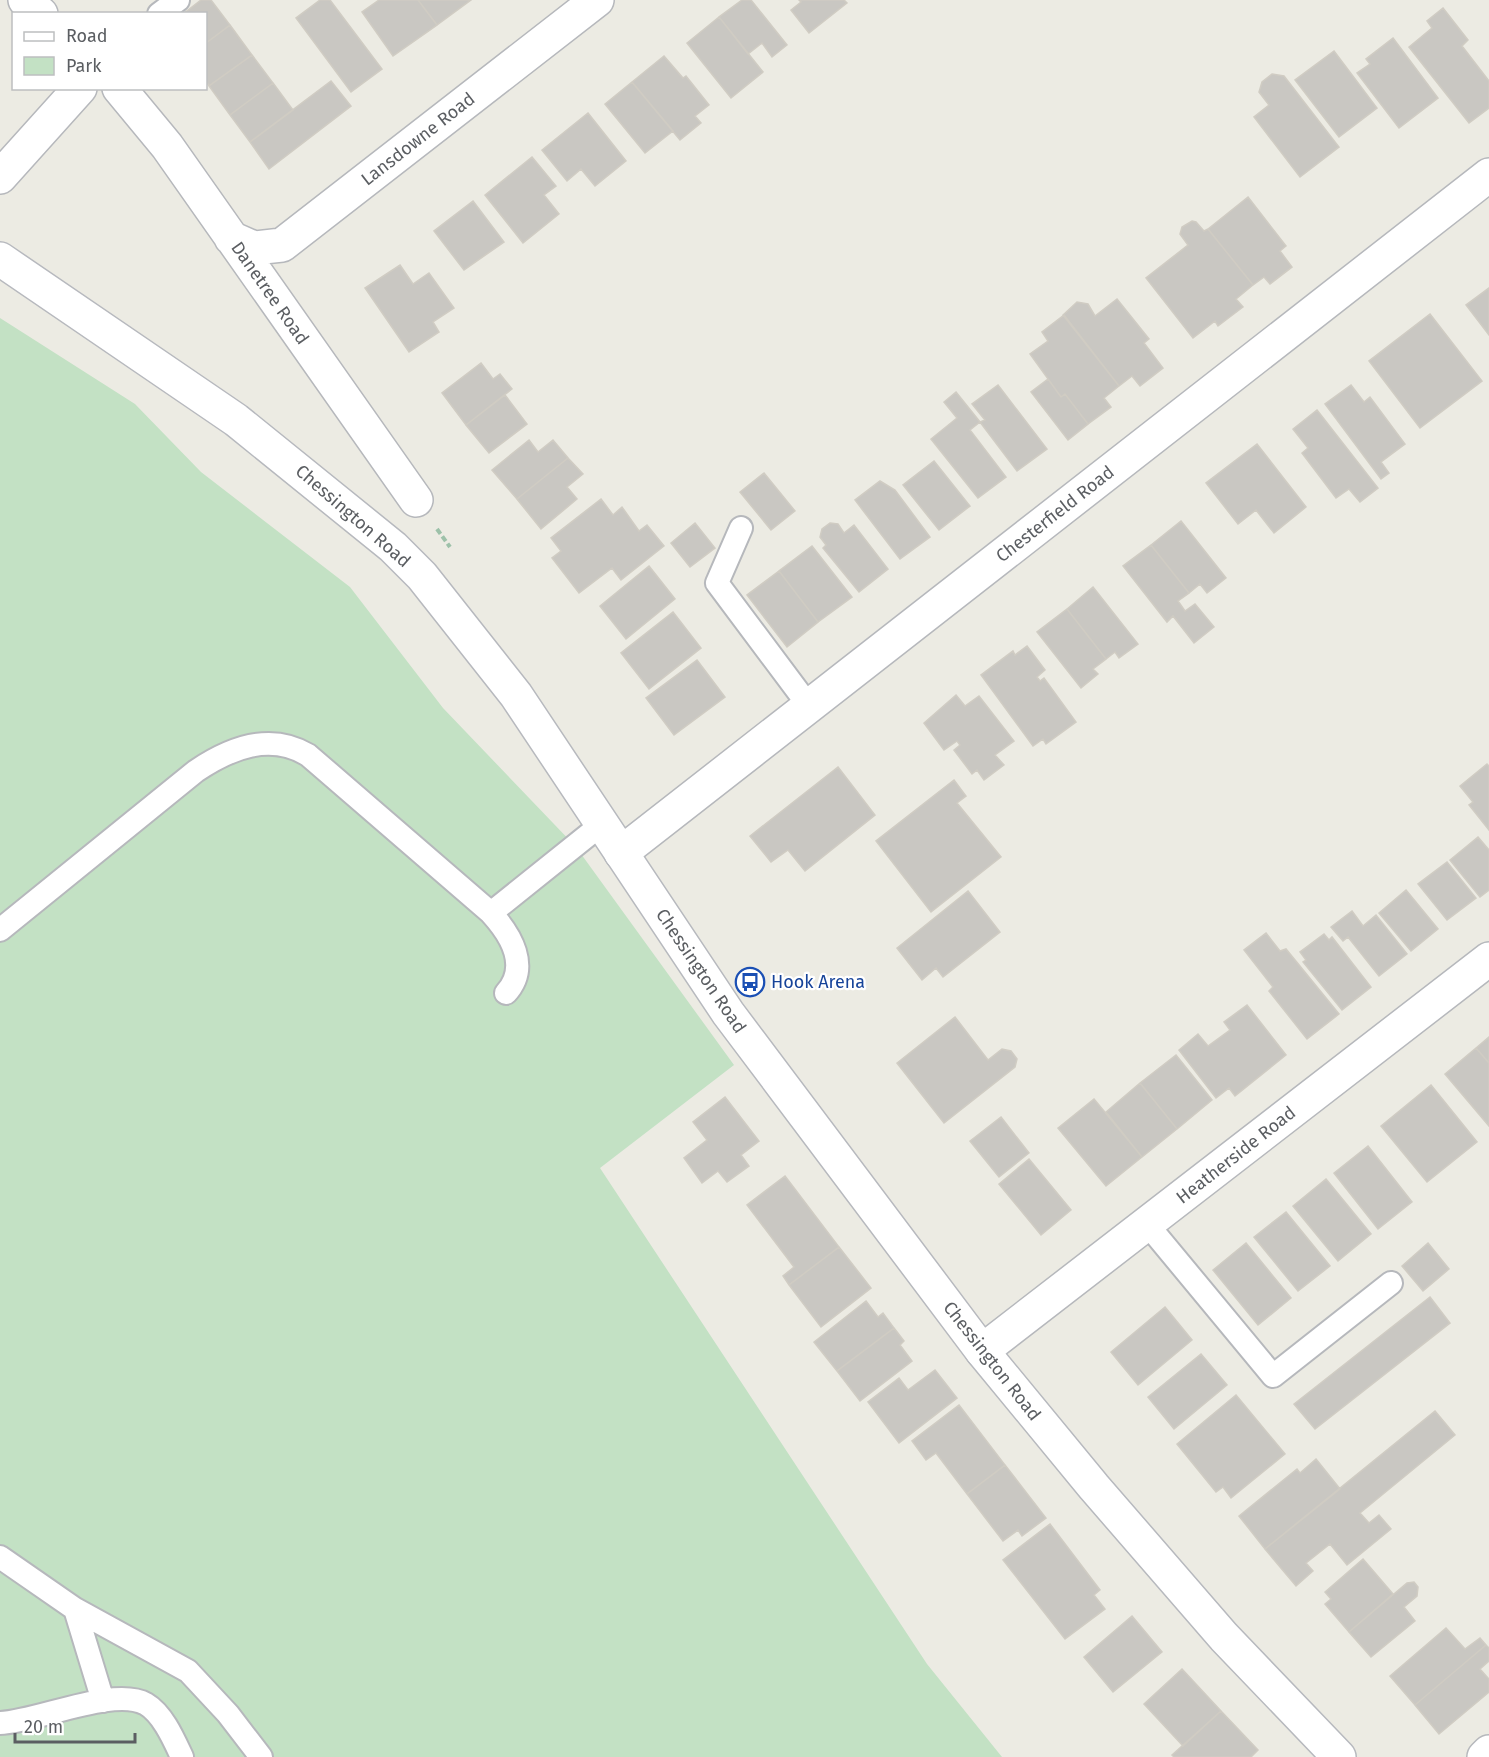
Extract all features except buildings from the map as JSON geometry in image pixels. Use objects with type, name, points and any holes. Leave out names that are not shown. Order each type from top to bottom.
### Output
[{"type":"street","points":[[25,0],[39,12]]},
{"type":"street","name":"Lansdowne Road","points":[[231,238],[254,248],[282,245],[597,0]]},
{"type":"street","points":[[0,177],[78,90]]},
{"type":"street","name":"Danetree Road","points":[[121,90],[167,146],[416,500]]},
{"type":"street","name":"Chesterfield Road","points":[[621,853],[1489,175]]},
{"type":"street","name":"Chessington Road","points":[[0,259],[236,420],[393,547],[422,576],[516,694],[728,1013],[982,1351],[1094,1487],[1224,1637],[1339,1757]]},
{"type":"street","name":"Heatherside Road","points":[[982,1351],[1489,959]]},
{"type":"street","points":[[1484,1757],[1489,1752]]},
{"type":"lane","points":[[162,12],[178,0]]},
{"type":"lane","points":[[741,528],[717,583],[809,706]]},
{"type":"lane","points":[[0,930],[196,771],[220,756],[263,743],[288,745],[308,755],[491,913],[508,935],[517,957],[516,977],[506,993]]},
{"type":"lane","points":[[491,913],[602,824]]},
{"type":"lane","points":[[1147,1224],[1273,1376],[1392,1283]]},
{"type":"lane","points":[[0,1557],[75,1609],[188,1671],[228,1714],[261,1757]]},
{"type":"lane","points":[[75,1609],[103,1701]]},
{"type":"lane","points":[[0,1723],[19,1721],[103,1701],[136,1700],[145,1704],[158,1716],[182,1757]]},
{"type":"green space","points":[[0,318],[135,404],[201,472],[350,587],[443,708],[576,847],[734,1065],[600,1168],[927,1664],[1002,1757],[0,1757]]},
{"type":"place","name":"Hook Arena","points":[[750,982]]}]
